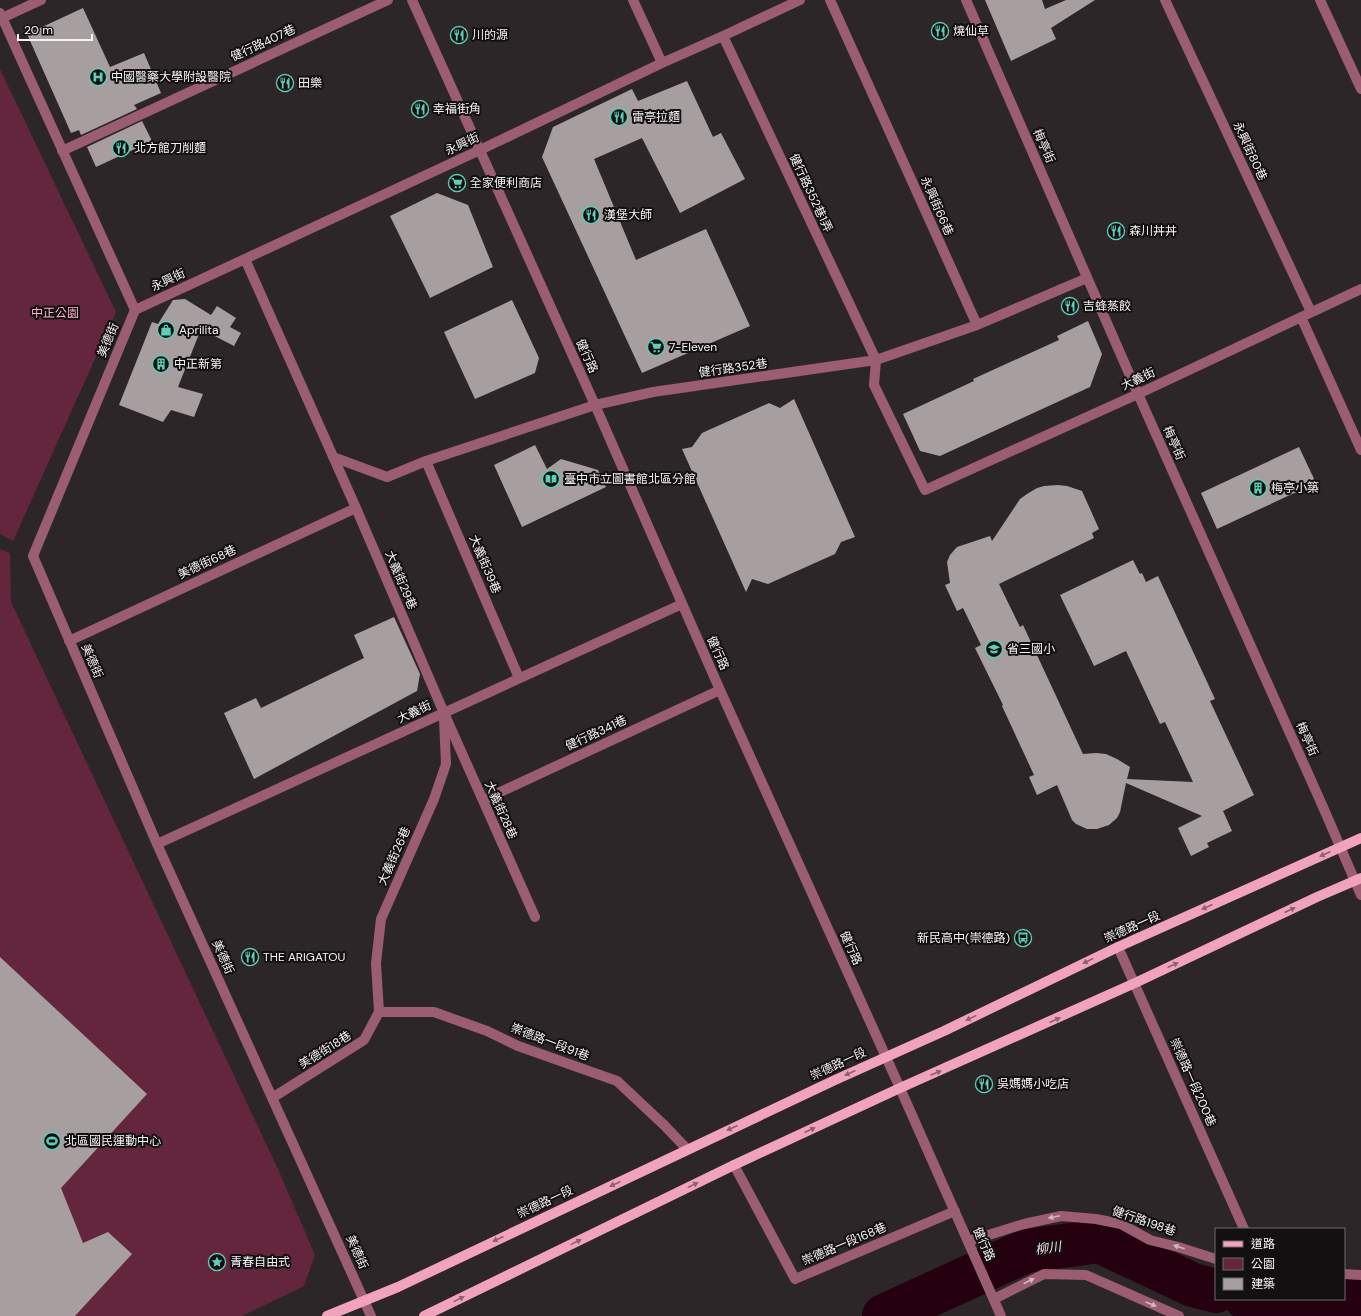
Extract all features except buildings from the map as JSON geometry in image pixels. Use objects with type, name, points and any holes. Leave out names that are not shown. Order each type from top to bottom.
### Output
[{"type":"main road","name":"崇德路一段","points":[[327,1316],[398,1287],[687,1149],[944,1031],[1118,946],[1361,838]]},
{"type":"main road","points":[[424,1316],[734,1165],[900,1088],[1135,983],[1358,879]]},
{"type":"street","points":[[41,0],[1,16],[135,310]]},
{"type":"street","name":"健行路407巷","points":[[62,151],[388,0]]},
{"type":"street","name":"健行路","points":[[412,0],[595,405],[720,690],[1002,1316]]},
{"type":"street","points":[[633,0],[662,63]]},
{"type":"street","name":"永興街","points":[[135,310],[480,150],[662,63],[800,0]]},
{"type":"street","name":"永興街66巷","points":[[830,0],[977,325]]},
{"type":"street","name":"梅亭街","points":[[966,0],[1138,394],[1317,792],[1340,847],[1358,879],[1361,895]]},
{"type":"street","name":"永興街80巷","points":[[1165,0],[1311,312]]},
{"type":"street","points":[[1320,0],[1361,89]]},
{"type":"street","name":"健行路352巷1弄","points":[[723,36],[876,360]]},
{"type":"street","name":"大義街29巷","points":[[245,258],[356,508],[444,713]]},
{"type":"street","points":[[876,360],[977,325],[1087,278]]},
{"type":"street","name":"大義街","points":[[876,360],[874,384],[925,490],[1138,394],[1361,289]]},
{"type":"street","name":"美德街","points":[[135,310],[33,556],[157,844],[371,1316]]},
{"type":"street","points":[[1301,317],[1361,450]]},
{"type":"street","name":"健行路352巷","points":[[595,405],[653,392],[876,360]]},
{"type":"street","points":[[333,457],[387,477],[426,461],[595,405]]},
{"type":"street","name":"大義街39巷","points":[[426,461],[519,678]]},
{"type":"street","name":"美德街68巷","points":[[70,641],[356,508]]},
{"type":"street","name":"大義街","points":[[157,844],[682,604]]},
{"type":"street","name":"健行路341巷","points":[[483,800],[720,690]]},
{"type":"street","name":"大義街28巷","points":[[444,713],[535,917]]},
{"type":"street","name":"大義街26巷","points":[[379,1012],[376,963],[381,919],[434,799],[446,764],[444,713]]},
{"type":"street","name":"崇德路一段200巷","points":[[1118,946],[1244,1228]]},
{"type":"street","name":"美德街18巷","points":[[272,1098],[364,1040],[379,1012]]},
{"type":"street","name":"崇德路一段91巷","points":[[379,1012],[434,1012],[487,1031],[518,1046],[617,1081],[687,1149]]},
{"type":"street","name":"崇德路一段168巷","points":[[734,1165],[795,1279],[955,1211]]},
{"type":"street","name":"健行路198巷","points":[[969,1241],[1024,1224],[1061,1216],[1096,1219],[1121,1224],[1150,1240],[1215,1259]]},
{"type":"street","points":[[992,1295],[1044,1274],[1086,1275],[1179,1316]]},
{"type":"street","points":[[1345,1274],[1361,1275]]},
{"type":"green space","name":"中正公園","points":[[0,69],[116,312],[13,541],[0,534]]},
{"type":"green space","points":[[0,549],[10,553],[11,602],[278,1169],[315,1255],[304,1286],[242,1316],[0,1316]]},
{"type":"waterway","name":"柳川","points":[[884,1316],[1026,1251],[1099,1241],[1193,1285],[1215,1291]]},
{"type":"waterway","name":"柳川","points":[[1251,1300],[1268,1304],[1361,1300]]},
{"type":"place","name":"燒仙草","points":[[940,31]]},
{"type":"place","name":"川的源","points":[[459,35]]},
{"type":"place","name":"中國醫藥大學附設醫院","points":[[98,77]]},
{"type":"place","name":"田樂","points":[[285,83]]},
{"type":"place","name":"幸福街角","points":[[420,109]]},
{"type":"place","name":"雷亭拉麵","points":[[619,117]]},
{"type":"place","name":"北方館刀削麵","points":[[121,148]]},
{"type":"place","name":"全家便利商店","points":[[457,183]]},
{"type":"place","name":"漢堡大師","points":[[591,215]]},
{"type":"place","name":"森川丼丼","points":[[1116,231]]},
{"type":"place","name":"吉蜂蒸餃","points":[[1070,306]]},
{"type":"place","name":"Aprilita","points":[[166,330]]},
{"type":"place","name":"7-Eleven","points":[[656,347]]},
{"type":"place","name":"中正新第","points":[[161,364]]},
{"type":"place","name":"臺中市立圖書館北區分館","points":[[551,479]]},
{"type":"place","name":"梅亭小築","points":[[1258,488]]},
{"type":"place","name":"省三國小","points":[[994,649]]},
{"type":"place","name":"新民高中(崇德路)","points":[[1023,938]]},
{"type":"place","name":"THE ARIGATOU","points":[[250,957]]},
{"type":"place","name":"吳媽媽小吃店","points":[[984,1084]]},
{"type":"place","name":"北區國民運動中心","points":[[52,1141]]},
{"type":"place","name":"青春自由式","points":[[217,1262]]}]
